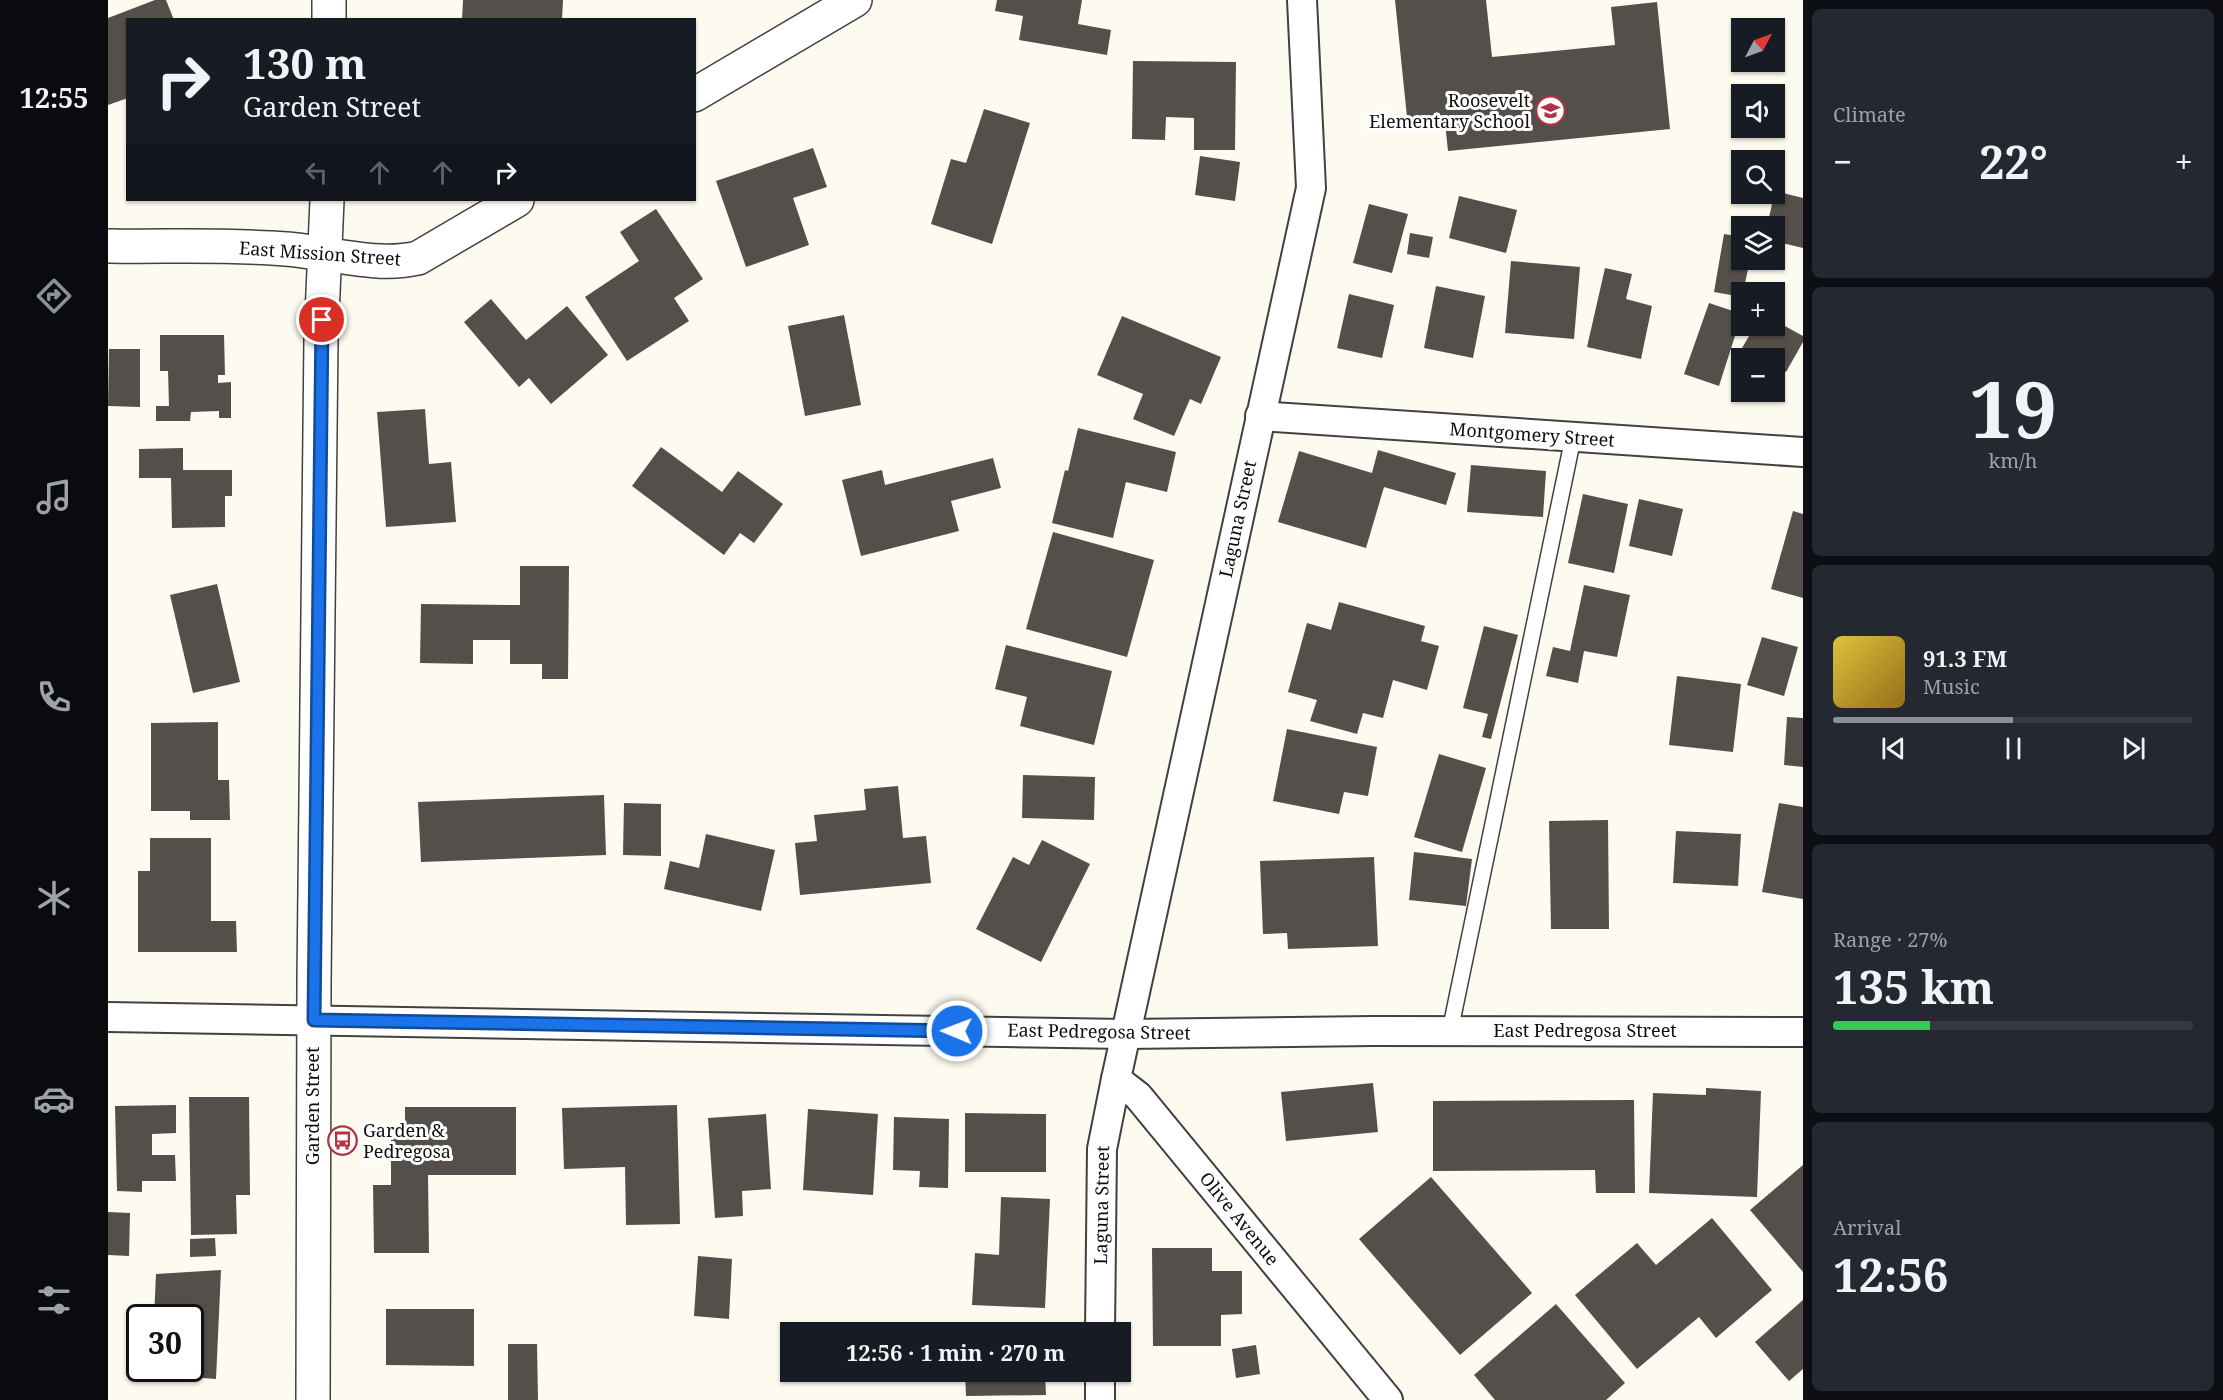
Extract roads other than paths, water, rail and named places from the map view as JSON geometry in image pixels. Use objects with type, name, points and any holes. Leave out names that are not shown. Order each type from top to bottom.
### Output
[{"type":"street","points":[[328,18],[329,0]]},
{"type":"street","points":[[696,94],[855,0]]},
{"type":"street","name":"Laguna Street","points":[[1125,1034],[1311,188],[1302,0]]},
{"type":"street","name":"Garden Street","points":[[313,1400],[314,1020],[321,339],[327,201]]},
{"type":"street","name":"East Mission Street","points":[[108,246],[285,248],[366,259],[404,261],[418,258],[515,201]]},
{"type":"street","name":"Montgomery Street","points":[[1260,416],[1803,452]]},
{"type":"street","name":"East Pedregosa Street","points":[[108,1017],[1125,1034],[1450,1031],[1803,1032]]},
{"type":"street","points":[[1116,1079],[1125,1034]]},
{"type":"street","name":"Laguna Street","points":[[1100,1322],[1102,1149],[1116,1079]]},
{"type":"street","name":"Olive Avenue","points":[[1116,1079],[1138,1096],[1388,1400]]},
{"type":"street","points":[[1100,1382],[1100,1400]]},
{"type":"lane","points":[[1450,1031],[1573,438]]},
{"type":"place","name":"Roosevelt Elementary School","points":[[1551,111]]},
{"type":"place","name":"Garden & Pedregosa","points":[[342,1141]]}]
